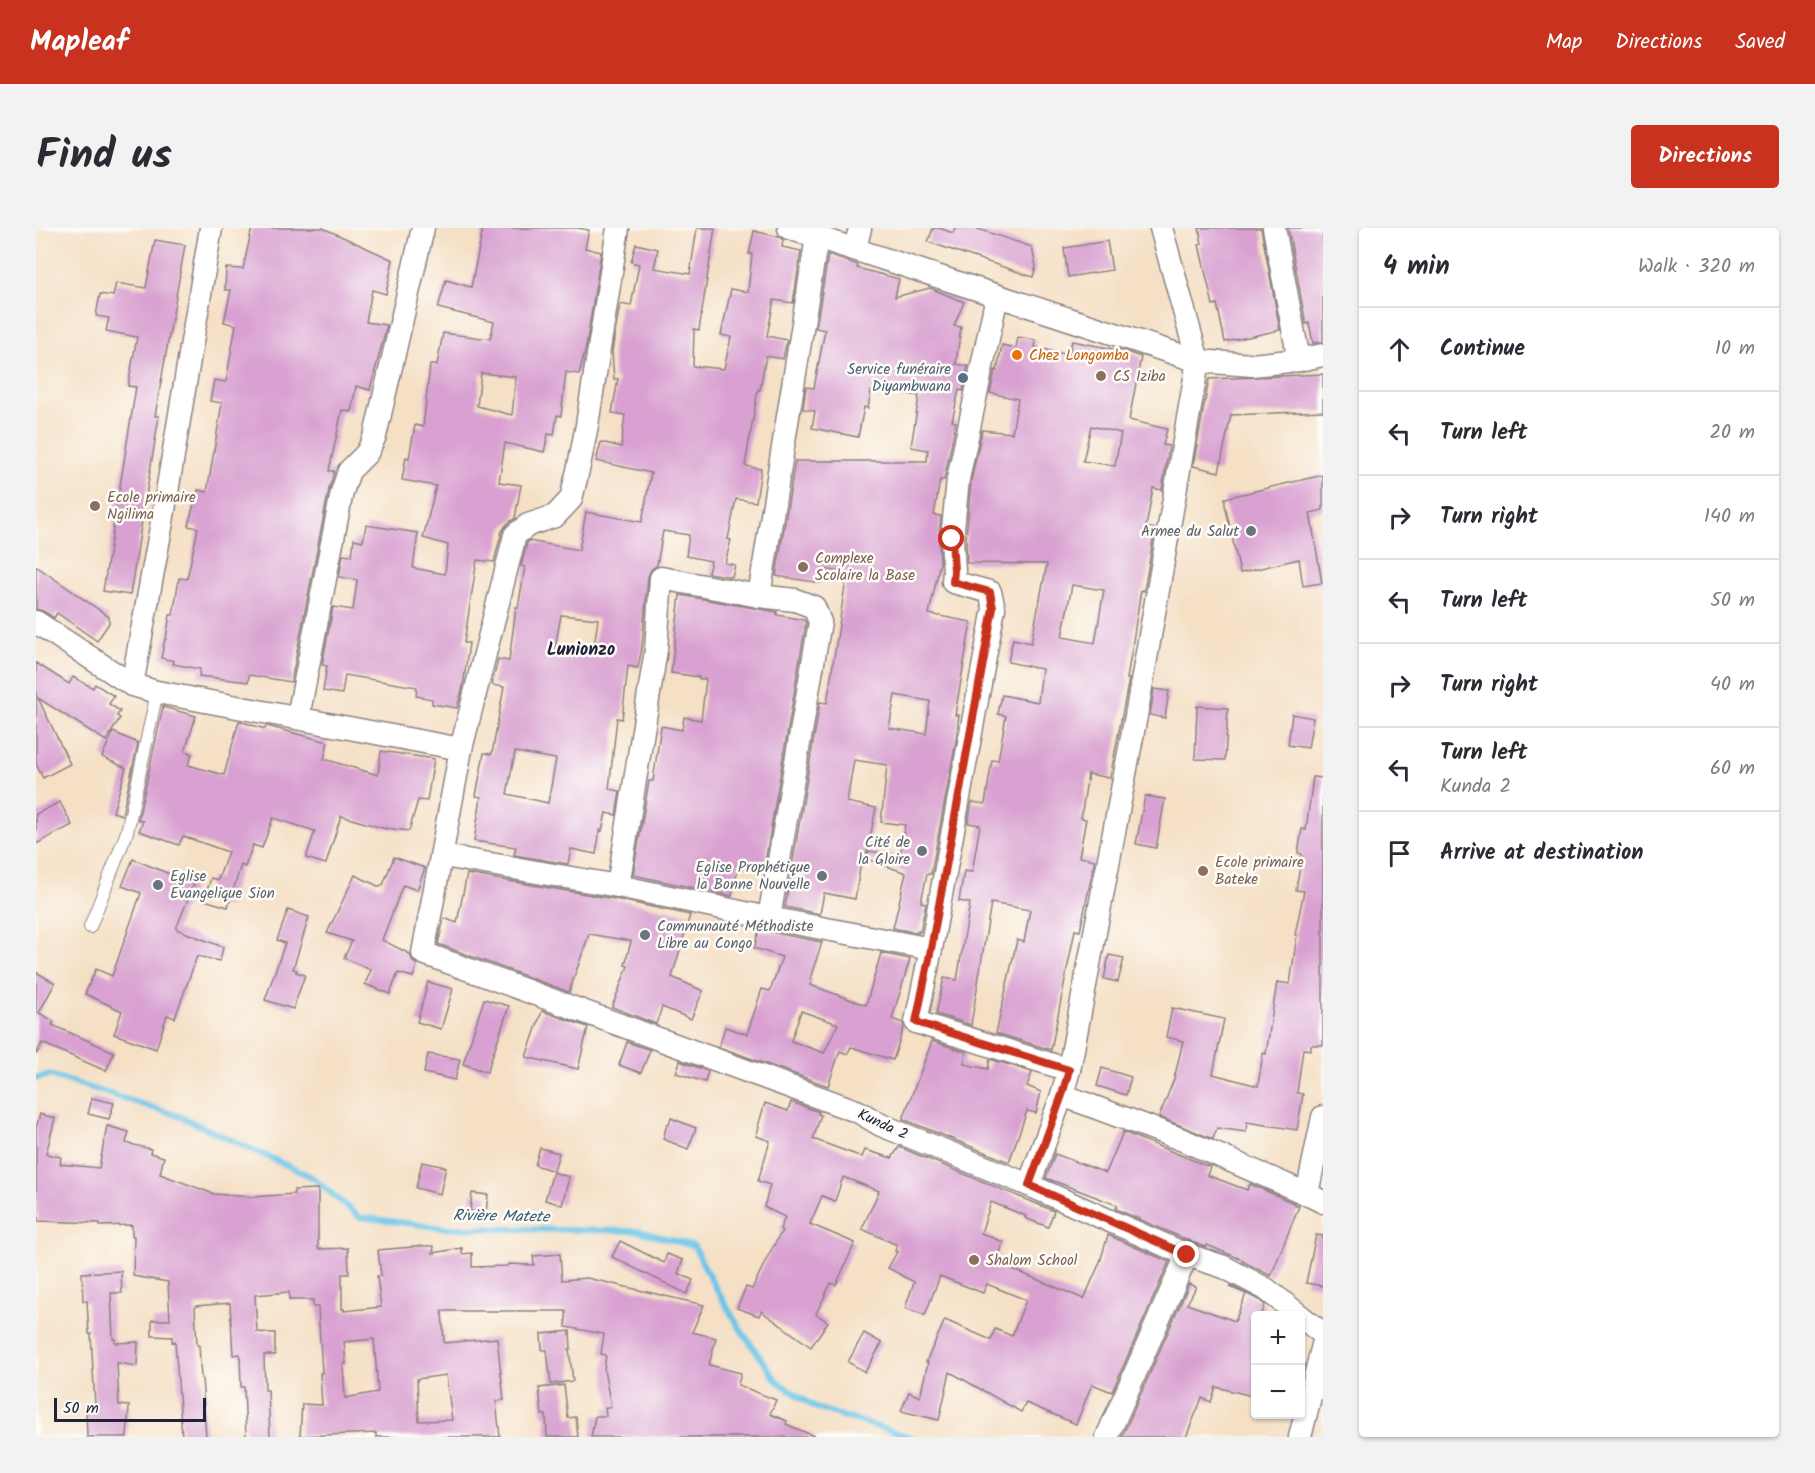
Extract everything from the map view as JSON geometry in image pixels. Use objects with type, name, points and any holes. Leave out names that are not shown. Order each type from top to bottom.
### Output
[{"type":"street","points":[[132,685],[211,228]]},
{"type":"street","points":[[298,717],[342,492],[349,471],[367,453],[375,436],[423,228]]},
{"type":"street","points":[[618,228],[590,405],[571,499],[555,516],[528,525],[515,535],[461,749],[443,856],[618,885],[769,918],[931,949]]},
{"type":"street","points":[[789,228],[817,237],[858,238],[997,296],[1198,361],[1252,365],[1323,355]]},
{"type":"street","points":[[1029,1185],[1069,1070],[1136,716],[1198,361],[1161,228]]},
{"type":"street","points":[[1274,228],[1299,360]]},
{"type":"street","points":[[759,596],[817,237]]},
{"type":"street","points":[[997,296],[958,479],[952,539],[953,582],[990,592],[993,608],[916,1022],[1069,1070]]},
{"type":"street","points":[[618,885],[656,650],[661,578],[759,596],[795,600],[814,607],[820,622],[769,918]]},
{"type":"street","points":[[36,622],[132,685],[158,692],[461,749]]},
{"type":"street","name":"Kunda 2","points":[[443,856],[423,953],[859,1112],[881,1125],[1029,1185],[1187,1255],[1224,1267],[1266,1289],[1323,1334]]},
{"type":"street","points":[[1062,1095],[1183,1140],[1315,1198],[1323,1117]]},
{"type":"street","points":[[1107,1437],[1187,1255]]},
{"type":"street","points":[[1300,1437],[1323,1345]]},
{"type":"lane","points":[[90,927],[127,832],[158,692]]},
{"type":"building","points":[[252,228],[323,228],[393,260],[386,294],[372,290],[366,322],[387,325],[370,390],[356,386],[351,412],[342,410],[329,471],[334,471],[334,473],[291,682],[249,675],[248,682],[199,676],[200,669],[173,664],[174,661],[161,658],[170,615],[173,615],[179,578],[187,579],[198,528],[188,526],[198,490],[207,492],[222,403],[210,401],[214,380],[226,382],[236,325],[224,322],[231,290],[225,290],[226,268],[243,269]]},
{"type":"building","points":[[483,228],[589,230],[585,248],[601,252],[586,347],[579,374],[566,372],[561,416],[557,415],[554,435],[548,434],[544,452],[505,443],[499,482],[521,485],[515,518],[502,531],[494,562],[477,560],[464,643],[469,643],[463,687],[457,708],[432,704],[432,699],[416,696],[417,687],[345,675],[342,694],[323,691],[327,666],[322,665],[333,607],[353,610],[357,580],[339,577],[343,555],[352,556],[354,539],[363,541],[366,525],[418,533],[413,568],[445,574],[448,545],[423,538],[436,486],[402,480],[415,425],[423,427],[430,365],[437,365],[443,333],[490,339],[494,322],[438,308],[446,280],[471,287]],"holes":[[[481,373],[516,377],[512,415],[477,406]]]},
{"type":"building","points":[[697,228],[715,228],[699,330],[694,329],[693,366],[724,369],[731,337],[721,335],[731,289],[748,292],[752,254],[749,254],[754,231],[779,237],[783,240],[782,247],[801,251],[793,303],[774,300],[767,336],[787,340],[783,359],[766,356],[760,390],[758,389],[745,466],[761,469],[756,502],[736,499],[728,539],[731,540],[725,563],[735,565],[732,577],[708,573],[711,561],[686,556],[689,535],[663,531],[657,565],[648,577],[638,668],[628,666],[622,719],[617,718],[609,789],[620,791],[616,815],[606,813],[602,831],[600,830],[596,854],[571,849],[568,864],[514,855],[516,847],[474,841],[481,797],[476,796],[484,753],[492,754],[504,687],[492,685],[498,659],[509,661],[516,607],[518,608],[525,567],[521,566],[527,543],[529,541],[579,550],[586,512],[642,522],[651,473],[596,461],[601,442],[621,447],[625,415],[612,413],[618,379],[614,379],[612,351],[620,304],[631,306],[639,264],[631,262],[636,244],[658,249],[654,268],[690,274]],"holes":[[[561,615],[598,619],[593,654],[555,648]],[[515,752],[556,759],[548,803],[507,794]]]},
{"type":"building","points":[[933,228],[953,233],[955,228],[975,228],[1032,247],[1036,267],[1033,277],[928,242]]},
{"type":"building","points":[[1199,228],[1261,228],[1280,330],[1225,342],[1217,304],[1213,305],[1199,245],[1202,244]]},
{"type":"building","points":[[1288,228],[1323,228],[1323,342],[1313,343],[1309,323],[1306,324]]},
{"type":"building","points":[[155,240],[185,245],[155,416],[159,416],[130,595],[103,591],[136,387],[128,386],[137,337],[106,331],[109,318],[96,316],[100,294],[113,296],[116,283],[146,288]]},
{"type":"building","points":[[1107,241],[1112,270],[1068,277],[1064,248]]},
{"type":"building","points":[[828,255],[858,265],[857,268],[899,279],[895,297],[930,288],[964,302],[954,326],[961,327],[956,364],[968,366],[963,391],[959,390],[952,421],[956,422],[944,480],[940,480],[934,515],[941,516],[940,563],[929,614],[971,622],[955,715],[959,715],[956,741],[931,874],[927,874],[921,902],[926,903],[918,933],[893,928],[906,873],[867,859],[869,851],[900,856],[905,825],[881,822],[887,765],[854,760],[847,802],[876,808],[865,863],[861,862],[855,899],[824,893],[820,914],[785,907],[820,702],[827,703],[847,573],[823,569],[820,583],[776,576],[795,461],[927,461],[928,450],[911,447],[919,396],[877,389],[877,392],[871,391],[868,408],[864,407],[858,437],[812,428],[815,411],[803,409],[806,387],[814,388],[825,330],[816,328]],"holes":[[[895,695],[930,701],[926,734],[889,728]]]},
{"type":"building","points":[[1018,337],[1036,340],[1035,347],[1069,355],[1072,341],[1124,351],[1141,357],[1129,420],[1167,429],[1163,445],[1169,446],[1162,490],[1153,488],[1146,527],[1155,529],[1144,591],[1141,590],[1127,679],[1129,679],[1110,778],[1088,774],[1081,818],[1086,819],[1079,857],[1095,860],[1080,931],[1075,930],[1051,1050],[996,1033],[1017,940],[1024,942],[1030,910],[991,903],[971,1025],[936,1014],[944,978],[957,980],[970,903],[959,901],[964,871],[972,872],[980,825],[968,823],[972,802],[985,804],[992,760],[998,761],[1006,716],[998,714],[1002,695],[1038,702],[1042,669],[1008,662],[1013,639],[1031,643],[1047,564],[967,563],[966,539],[971,481],[982,430],[1012,433],[1018,399],[990,393],[995,370],[997,371],[1002,345],[1016,348]],"holes":[[[1091,426],[1121,433],[1115,466],[1083,461]],[[1072,585],[1104,590],[1095,643],[1062,637]]]},
{"type":"building","points":[[1323,374],[1323,411],[1231,415],[1219,472],[1193,466],[1209,379]]},
{"type":"building","points":[[1323,475],[1323,510],[1310,513],[1322,583],[1303,586],[1299,559],[1240,573],[1225,498]]},
{"type":"building","points":[[36,566],[109,617],[109,623],[97,641],[57,613],[54,618],[36,609]]},
{"type":"building","points":[[680,595],[777,612],[777,615],[804,620],[806,623],[764,869],[739,864],[732,896],[633,875],[649,781],[653,781],[661,726],[682,730],[684,717],[701,720],[706,679],[671,673]]},
{"type":"building","points":[[36,663],[69,684],[73,677],[93,688],[95,684],[114,696],[109,704],[120,711],[117,716],[120,718],[106,741],[38,698],[70,764],[43,778],[36,764]]},
{"type":"building","points":[[1154,689],[1169,691],[1165,718],[1150,715]]},
{"type":"building","points":[[1197,706],[1228,708],[1225,760],[1195,759]]},
{"type":"building","points":[[163,707],[196,716],[185,751],[192,754],[188,765],[224,775],[239,721],[265,729],[266,726],[271,727],[328,742],[324,759],[378,775],[381,751],[434,759],[427,801],[418,800],[409,831],[386,829],[341,816],[326,864],[306,858],[315,831],[273,818],[262,848],[253,845],[245,867],[241,865],[228,907],[204,900],[211,878],[218,880],[228,852],[183,836],[179,845],[139,831],[143,821],[138,820]]},
{"type":"building","points":[[1292,714],[1313,718],[1308,748],[1288,745]]},
{"type":"building","points":[[113,732],[138,743],[122,815],[113,812],[126,768],[102,757]]},
{"type":"building","points":[[1313,777],[1323,778],[1323,1045],[1311,1045],[1311,1050],[1303,1049],[1297,1093],[1303,1094],[1297,1130],[1247,1122],[1246,1132],[1217,1128],[1213,1139],[1159,1117],[1174,1079],[1183,1041],[1166,1037],[1172,1008],[1224,1019],[1213,1074],[1258,1086],[1263,1053],[1266,1054],[1277,982],[1290,984],[1297,935],[1295,935],[1304,891],[1296,890],[1302,854],[1298,853],[1302,829],[1306,830]]},
{"type":"building","points":[[1145,796],[1165,799],[1156,848],[1136,844]]},
{"type":"building","points":[[60,802],[72,825],[36,844],[36,814]]},
{"type":"building","points":[[394,857],[425,868],[417,890],[403,885],[382,940],[410,954],[417,965],[413,977],[398,973],[390,994],[365,984],[371,970],[344,958],[352,941],[327,933],[355,875],[380,887],[383,885]]},
{"type":"building","points":[[133,859],[194,884],[176,929],[223,947],[220,961],[197,956],[175,1018],[167,1015],[156,1049],[114,1034],[122,1011],[85,994],[96,969],[112,976],[141,893],[122,886]]},
{"type":"building","points":[[467,874],[615,899],[690,915],[672,977],[703,991],[691,1019],[662,1007],[656,1024],[612,1007],[628,966],[625,965],[631,941],[589,934],[569,992],[438,944],[444,918],[457,923]]},
{"type":"building","points":[[288,910],[309,917],[293,969],[305,975],[293,1009],[265,1000],[285,943],[277,940]]},
{"type":"building","points":[[759,930],[822,942],[810,985],[866,1005],[881,953],[910,959],[892,1019],[903,1023],[904,1027],[893,1060],[851,1047],[847,1054],[840,1051],[828,1086],[719,1047],[725,1027],[747,1034],[762,989],[770,991],[782,957],[754,948]],"holes":[[[801,1011],[838,1024],[824,1053],[791,1041]]]},
{"type":"building","points":[[1109,955],[1124,958],[1118,982],[1104,979]]},
{"type":"building","points":[[36,972],[55,983],[39,1013],[54,1021],[52,1025],[114,1052],[106,1071],[42,1043],[36,1055]]},
{"type":"building","points":[[428,982],[453,989],[441,1029],[417,1022]]},
{"type":"building","points":[[484,999],[509,1006],[487,1072],[463,1064]]},
{"type":"building","points":[[542,1011],[588,1027],[578,1069],[526,1057]]},
{"type":"building","points":[[932,1041],[966,1052],[964,1064],[988,1069],[990,1059],[1032,1072],[1027,1086],[1041,1092],[1036,1113],[1027,1111],[1009,1162],[903,1119]]},
{"type":"building","points":[[627,1042],[650,1050],[641,1073],[619,1065]]},
{"type":"building","points":[[428,1054],[460,1059],[455,1080],[424,1073]]},
{"type":"building","points":[[680,1061],[708,1071],[705,1082],[676,1073]]},
{"type":"building","points":[[1102,1068],[1131,1077],[1126,1095],[1097,1086]]},
{"type":"building","points":[[92,1098],[114,1103],[109,1119],[88,1114]]},
{"type":"building","points":[[791,1102],[819,1112],[818,1114],[821,1115],[813,1139],[862,1157],[865,1150],[892,1158],[899,1147],[1054,1211],[1048,1227],[991,1202],[981,1233],[1003,1242],[995,1262],[1084,1299],[1100,1262],[1108,1235],[1169,1262],[1112,1392],[1092,1384],[1076,1424],[1026,1403],[1021,1412],[950,1372],[939,1420],[901,1411],[909,1392],[920,1397],[928,1362],[926,1362],[945,1320],[991,1340],[995,1329],[1012,1336],[1026,1300],[987,1284],[983,1293],[940,1276],[925,1315],[905,1308],[914,1282],[888,1268],[897,1252],[895,1251],[897,1245],[862,1229],[879,1191],[843,1177],[835,1201],[822,1196],[810,1224],[855,1243],[836,1285],[831,1283],[816,1314],[828,1322],[811,1347],[761,1311],[759,1316],[737,1308],[746,1287],[752,1289],[782,1231],[780,1229],[785,1217],[764,1207],[770,1185],[758,1181],[770,1141],[756,1136],[758,1126],[765,1103],[788,1111]]},
{"type":"building","points":[[40,1114],[55,1118],[46,1154],[61,1157],[60,1164],[99,1168],[107,1126],[129,1132],[126,1143],[151,1149],[150,1153],[164,1157],[160,1174],[214,1194],[252,1197],[294,1194],[294,1190],[318,1189],[318,1249],[348,1248],[349,1274],[342,1274],[342,1309],[344,1311],[381,1307],[377,1276],[381,1276],[378,1250],[412,1246],[434,1246],[433,1253],[462,1248],[462,1254],[472,1253],[472,1267],[507,1266],[508,1264],[534,1265],[533,1256],[560,1254],[562,1280],[587,1278],[704,1305],[692,1332],[716,1338],[709,1365],[741,1373],[738,1385],[776,1400],[770,1414],[816,1437],[591,1437],[595,1416],[606,1416],[605,1408],[611,1407],[604,1370],[606,1355],[601,1354],[604,1334],[566,1327],[566,1311],[442,1311],[444,1343],[497,1338],[504,1400],[496,1401],[500,1437],[376,1437],[376,1433],[300,1436],[302,1404],[322,1405],[318,1307],[313,1307],[313,1300],[289,1300],[289,1292],[255,1295],[257,1332],[275,1333],[275,1355],[264,1355],[270,1437],[246,1437],[244,1387],[241,1387],[240,1354],[233,1355],[230,1303],[195,1306],[206,1437],[182,1437],[175,1341],[172,1342],[172,1337],[152,1336],[152,1320],[170,1320],[168,1282],[133,1276],[132,1225],[100,1226],[100,1223],[38,1221],[38,1212],[36,1212],[36,1128]],"holes":[[[374,1339],[378,1392],[345,1398],[344,1342]],[[446,1375],[452,1420],[419,1421],[417,1379]]]},
{"type":"building","points":[[671,1118],[696,1128],[688,1149],[663,1139]]},
{"type":"building","points":[[1123,1132],[1210,1167],[1207,1175],[1247,1190],[1250,1184],[1299,1206],[1271,1276],[1243,1260],[1207,1245],[1206,1247],[1192,1242],[1116,1209],[1117,1205],[1046,1178],[1055,1154],[1106,1173]]},
{"type":"building","points":[[540,1148],[559,1153],[554,1171],[535,1165]]},
{"type":"building","points":[[422,1162],[446,1167],[440,1194],[416,1188]]},
{"type":"building","points":[[553,1172],[569,1177],[562,1205],[545,1200]]},
{"type":"building","points":[[472,1193],[488,1195],[486,1213],[470,1211]]},
{"type":"building","points":[[1316,1235],[1323,1236],[1323,1286],[1306,1283]]},
{"type":"building","points":[[620,1241],[664,1263],[667,1254],[683,1260],[678,1273],[693,1280],[687,1294],[612,1257]]},
{"type":"building","points":[[121,1271],[122,1293],[111,1293],[113,1339],[115,1343],[138,1342],[137,1366],[117,1363],[119,1405],[129,1406],[127,1437],[87,1437],[86,1406],[95,1405],[91,1334],[89,1334],[87,1301],[83,1301],[82,1273]]},
{"type":"building","points":[[1189,1284],[1196,1287],[1187,1304],[1235,1321],[1246,1294],[1231,1286],[1259,1300],[1265,1305],[1263,1311],[1251,1311],[1251,1396],[1216,1387],[1211,1402],[1202,1398],[1186,1437],[1122,1437]]},
{"type":"building","points":[[570,1331],[571,1349],[569,1349],[573,1381],[551,1384],[547,1350],[542,1350],[541,1334]]},
{"type":"building","points":[[864,1333],[882,1343],[865,1372],[848,1362]]},
{"type":"building","points":[[564,1385],[568,1418],[576,1417],[578,1437],[547,1437],[546,1415],[542,1415],[539,1388]]},
{"type":"waterway","name":"Rivière Matete","points":[[36,1078],[50,1075],[179,1116],[312,1177],[359,1217],[445,1228],[639,1231],[694,1246],[739,1327],[777,1381],[816,1408],[911,1437]]},
{"type":"place","name":"Chez Longomba","points":[[1017,355]]},
{"type":"place","name":"CS Iziba","points":[[1101,376]]},
{"type":"place","name":"Service funéraire Diyambwana","points":[[963,378]]},
{"type":"place","name":"Ecole primaire Ngilima","points":[[95,506]]},
{"type":"place","name":"Armee du Salut","points":[[1251,531]]},
{"type":"place","name":"Complexe Scolaire la Base","points":[[803,567]]},
{"type":"place","name":"Cité de la Gloire","points":[[922,851]]},
{"type":"place","name":"Ecole primaire Bateke","points":[[1203,871]]},
{"type":"place","name":"Eglise Prophétique la Bonne Nouvelle","points":[[822,876]]},
{"type":"place","name":"Eglise Evangelique Sion","points":[[158,885]]},
{"type":"place","name":"Communauté Méthodiste Libre au Congo","points":[[645,935]]},
{"type":"place","name":"Shalom School","points":[[974,1260]]},
{"type":"district","name":"Lunionzo","points":[[581,649]]},
{"type":"route","points":[[952,539],[953,582],[990,592],[993,608],[916,1022],[1069,1070],[1029,1185],[1187,1255]]}]
